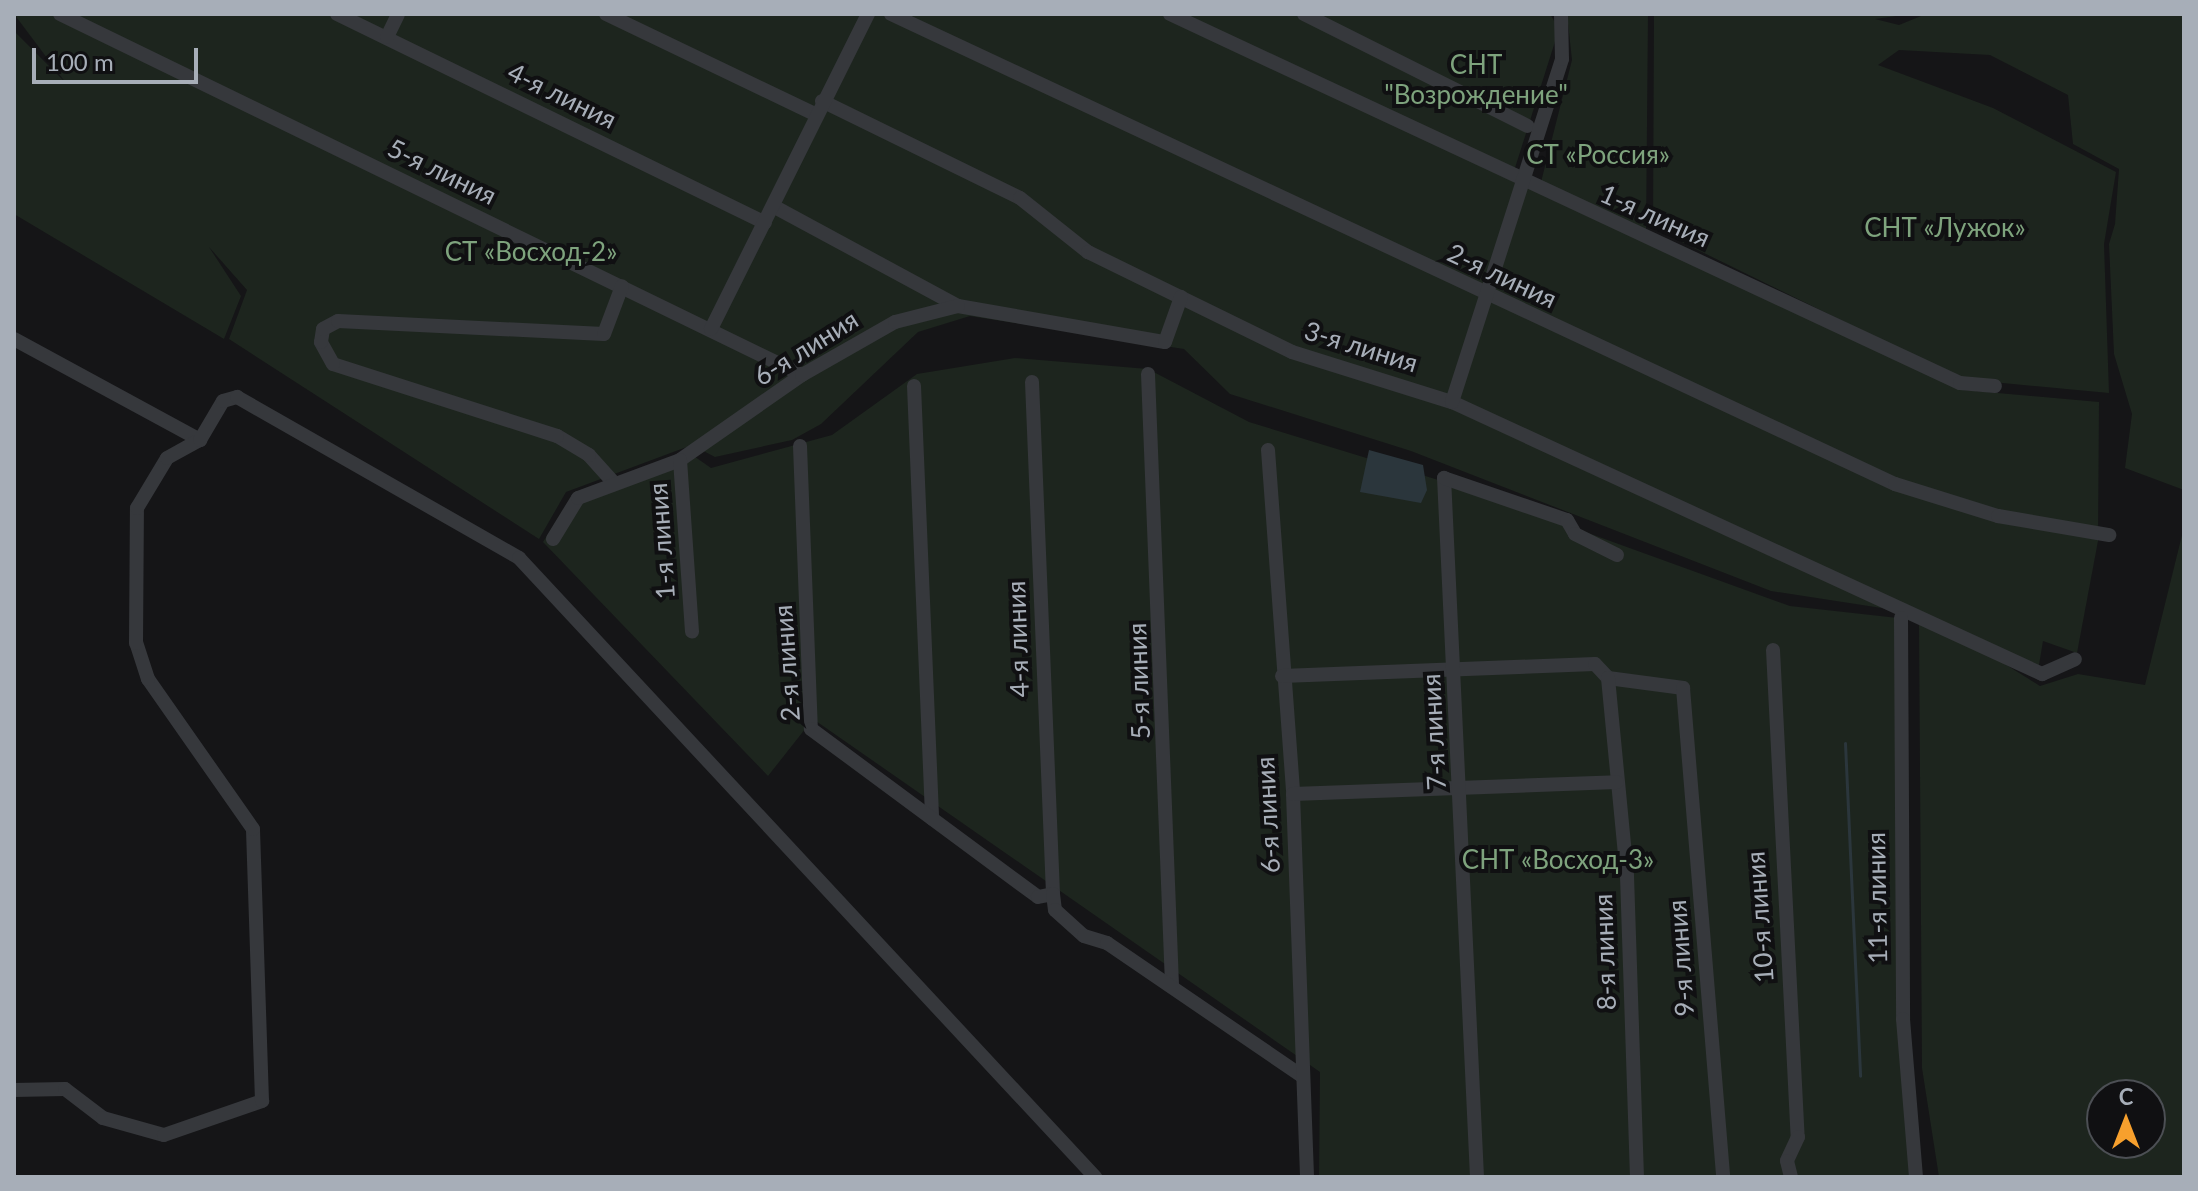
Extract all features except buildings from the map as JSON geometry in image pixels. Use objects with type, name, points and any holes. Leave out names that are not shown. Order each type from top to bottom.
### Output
[{"type":"street","name":"5-я линия","points":[[60,14],[802,375]]},
{"type":"street","name":"4-я линия","points":[[337,14],[765,223]]},
{"type":"street","points":[[387,37],[398,14]]},
{"type":"street","name":"3-я линия","points":[[606,14],[1020,198],[1088,252],[1292,352],[1452,402],[1902,614],[2042,674],[2075,659]]},
{"type":"street","points":[[711,329],[868,14]]},
{"type":"street","name":"2-я линия","points":[[891,14],[1895,484],[1998,516],[2109,535]]},
{"type":"street","name":"1-я линия","points":[[1170,14],[1524,183],[1960,383],[1995,386]]},
{"type":"street","points":[[1304,14],[1528,126]]},
{"type":"street","points":[[1452,402],[1562,59],[1561,14]]},
{"type":"street","points":[[773,206],[958,306],[1165,342],[1181,297]]},
{"type":"street","points":[[614,483],[589,455],[557,436],[333,364],[321,342],[323,329],[338,321],[604,334],[622,286]]},
{"type":"street","name":"6-я линия","points":[[686,458],[802,375],[895,322],[958,306]]},
{"type":"street","points":[[14,339],[200,440]]},
{"type":"street","name":"5-я линия","points":[[1148,374],[1172,985]]},
{"type":"street","name":"4-я линия","points":[[1032,382],[1053,894]]},
{"type":"street","points":[[914,386],[932,819],[1038,897],[1053,894],[1055,910],[1084,936],[1172,985],[1302,1076]]},
{"type":"street","points":[[14,1090],[65,1089],[103,1118],[164,1135],[262,1101],[253,829],[148,679],[136,643],[137,508],[167,458],[200,440],[223,401],[237,397],[519,558],[1095,1177]]},
{"type":"street","name":"2-я линия","points":[[800,446],[811,729],[932,819]]},
{"type":"street","name":"6-я линия","points":[[1268,450],[1282,676],[1293,794],[1307,1177]]},
{"type":"street","name":"1-я линия","points":[[553,539],[578,498],[686,458],[692,632]]},
{"type":"street","name":"7-я линия","points":[[1477,1177],[1461,787],[1444,478],[1567,520],[1575,534],[1617,555]]},
{"type":"street","name":"11-я линия","points":[[1902,614],[1903,1019],[1916,1177]]},
{"type":"street","name":"10-я линия","points":[[1773,650],[1798,1137],[1787,1161],[1791,1177]]},
{"type":"street","points":[[1282,676],[1595,664],[1608,678]]},
{"type":"street","name":"9-я линия","points":[[1608,678],[1683,688],[1723,1177]]},
{"type":"street","name":"8-я линия","points":[[1608,678],[1617,782],[1637,1177]]},
{"type":"street","points":[[1293,794],[1617,782]]},
{"type":"green space","name":"СТ «Восход-2»","points":[[14,14],[1165,14],[1964,390],[2099,402],[2098,541],[2077,653],[2043,641],[2037,677],[1992,656],[2040,686],[2078,674],[2145,685],[2184,527],[2184,1177],[1939,1177],[1922,1068],[1919,624],[1901,611],[1771,591],[1411,451],[1230,394],[1184,349],[970,316],[918,332],[821,424],[792,440],[715,457],[692,445],[566,492],[539,539],[229,339],[247,290],[209,247],[241,296],[224,339],[14,214],[14,31],[65,82]]},
{"type":"green space","name":"СНТ \"Возрождение\"","points":[[1182,14],[1550,14],[1559,29],[1514,171]]},
{"type":"green space","name":"СТ «Россия»","points":[[1567,14],[1648,14],[1646,234],[1540,186],[1572,60]]},
{"type":"green space","name":"СНТ «Лужок»","points":[[1654,14],[1911,14],[1875,19],[1899,25],[1926,14],[2184,14],[2184,490],[2125,468],[2132,414],[2114,354],[2109,244],[2115,224],[2119,169],[2073,144],[2068,95],[1990,55],[1899,50],[1878,65],[1993,108],[2116,172],[2104,244],[2109,393],[1961,379],[1653,228]]},
{"type":"green space","name":"СНТ «Восход-3»","points":[[1015,358],[1148,369],[1249,422],[1458,486],[1790,606],[1907,619],[1911,1140],[1920,1177],[1319,1177],[1320,1072],[813,719],[768,776],[543,542],[575,492],[688,452],[711,468],[832,435],[917,374]]},
{"type":"shaded area","points":[[1369,450],[1423,465],[1427,490],[1421,503],[1360,492]]},
{"type":"waterway","points":[[1845,743],[1860,1076]]}]
